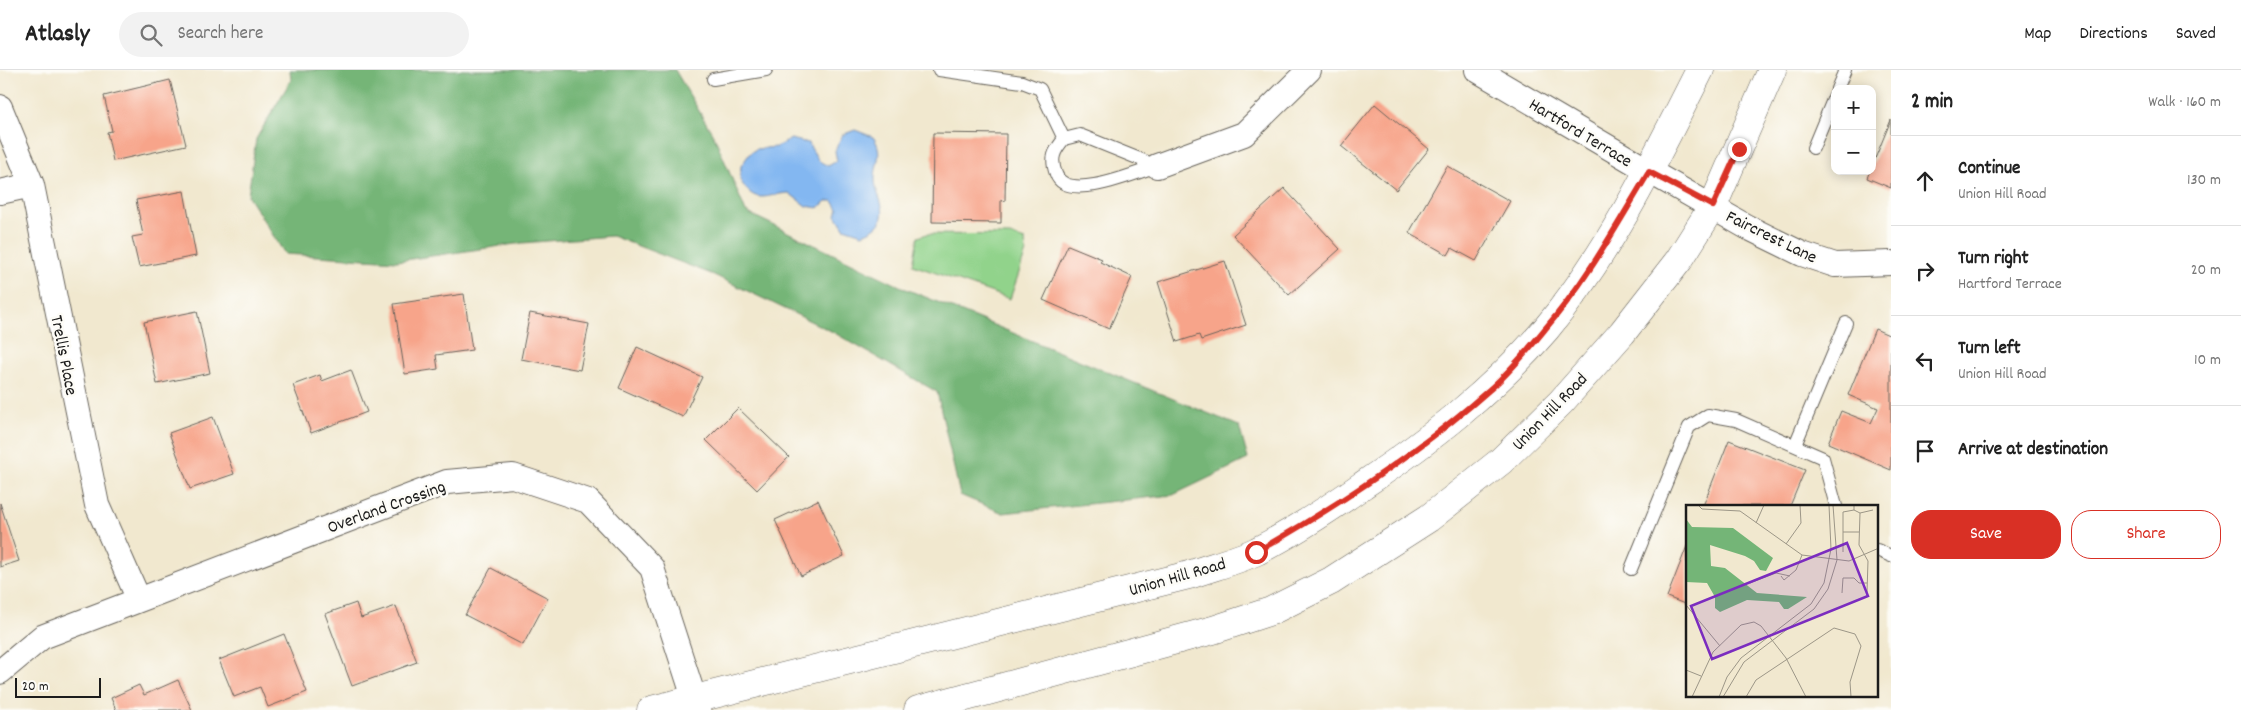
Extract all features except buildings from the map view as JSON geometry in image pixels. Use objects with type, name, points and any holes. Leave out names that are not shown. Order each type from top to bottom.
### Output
[{"type":"street","points":[[1157,166],[1244,134],[1309,70]]},
{"type":"street","name":"Hartford Terrace","points":[[1477,70],[1649,172],[1713,206]]},
{"type":"street","name":"Union Hill Road","points":[[651,710],[696,704],[1189,575],[1264,547],[1314,519],[1400,460],[1490,390],[1546,328],[1592,266],[1649,172],[1700,70]]},
{"type":"street","name":"Union Hill Road","points":[[918,710],[1213,630],[1271,612],[1331,580],[1429,518],[1501,462],[1561,402],[1622,333],[1679,260],[1713,206],[1772,70]]},
{"type":"street","name":"Trellis Place","points":[[0,107],[32,185],[97,505],[139,600]]},
{"type":"street","points":[[0,192],[32,185]]},
{"type":"street","name":"Faircrest Lane","points":[[1713,206],[1747,227],[1802,254],[1835,265],[1891,263]]},
{"type":"street","name":"Overland Crossing","points":[[0,672],[42,637],[447,482],[513,476],[588,501],[652,568],[696,704]]},
{"type":"lane","points":[[713,79],[766,70]]},
{"type":"lane","points":[[939,70],[1022,82],[1040,89],[1064,138]]},
{"type":"lane","points":[[1839,85],[1845,70]]},
{"type":"lane","points":[[1813,148],[1831,105]]},
{"type":"lane","points":[[1080,135],[1157,166],[1106,183],[1076,188],[1064,184],[1057,178],[1052,163],[1054,152],[1064,138],[1080,135]]},
{"type":"lane","points":[[1794,445],[1846,323]]},
{"type":"lane","points":[[1631,569],[1689,427],[1708,415],[1736,420],[1823,458],[1836,505]]},
{"type":"lane","points":[[1878,550],[1891,556]]},
{"type":"green space","points":[[290,70],[675,70],[715,138],[746,212],[906,289],[1239,426],[1248,459],[1173,495],[1003,513],[960,495],[937,392],[833,332],[714,275],[612,236],[522,243],[397,261],[285,254],[248,196],[256,139],[291,80]]},
{"type":"green space","points":[[927,234],[1010,235],[1025,240],[1026,252],[1010,299],[913,265],[918,237]]},
{"type":"water","points":[[855,130],[873,137],[878,148],[879,154],[875,182],[883,213],[881,220],[874,228],[862,234],[844,228],[836,215],[838,209],[833,201],[826,201],[818,208],[806,206],[789,193],[762,197],[756,196],[751,194],[740,180],[741,166],[750,153],[756,149],[776,147],[791,139],[808,143],[819,161],[828,166],[837,161],[835,151],[842,135]]},
{"type":"route","points":[[1256,552],[1314,519],[1400,460],[1490,390],[1546,328],[1592,266],[1649,172],[1713,206],[1739,149]]}]
